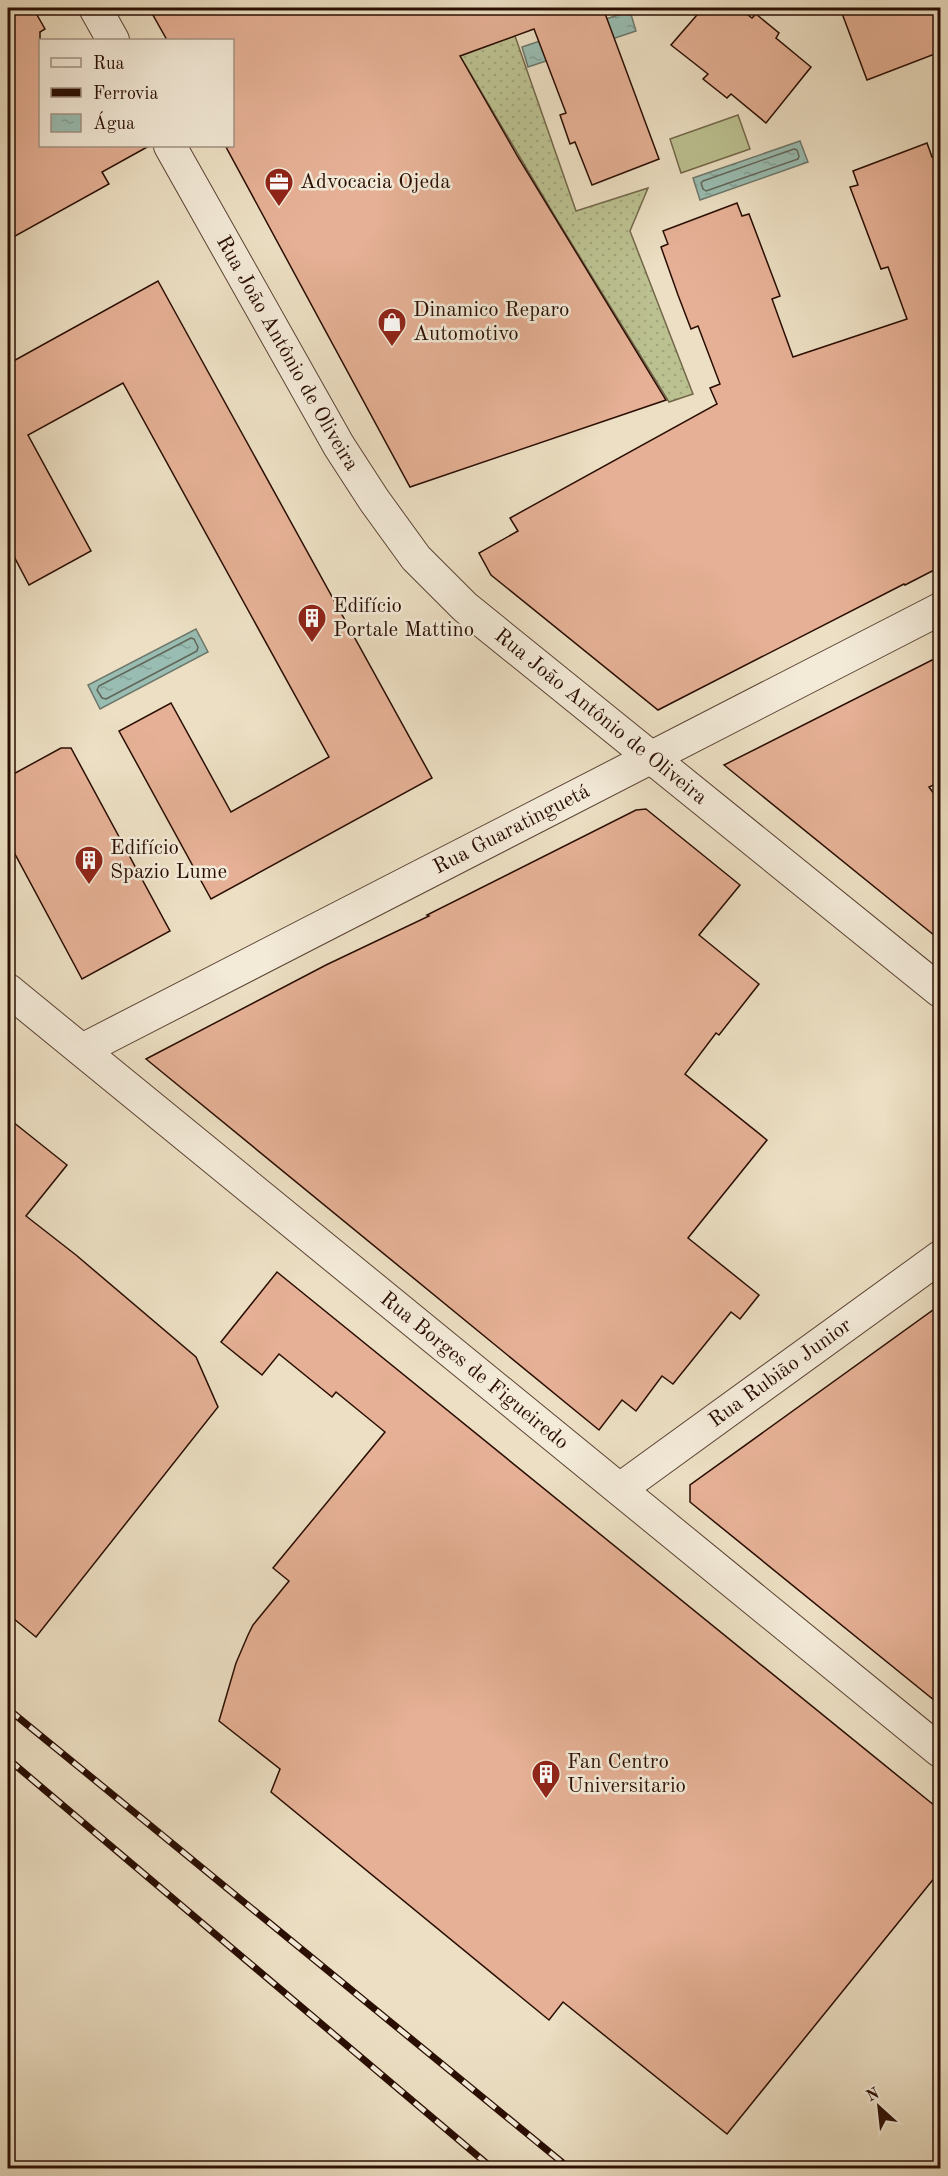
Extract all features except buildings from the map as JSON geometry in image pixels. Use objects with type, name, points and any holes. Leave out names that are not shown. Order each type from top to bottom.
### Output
[{"type":"street","points":[[95,8],[112,39]]},
{"type":"street","name":"Rua João Antônio de Oliveira","points":[[171,147],[339,447],[416,558],[465,607],[940,991]]},
{"type":"street","name":"Rua Guaratinguetá","points":[[82,1050],[940,609]]},
{"type":"street","name":"Rua Borges de Figueiredo","points":[[8,990],[940,1751]]},
{"type":"street","name":"Rua Rubião Junior","points":[[620,1489],[940,1257]]},
{"type":"green space","points":[[515,36],[576,211],[648,188],[630,231],[693,394],[669,402],[460,56]]},
{"type":"green space","points":[[738,115],[750,149],[681,173],[670,139]]},
{"type":"water","points":[[630,11],[636,31],[528,67],[522,47]]},
{"type":"water","points":[[800,141],[808,162],[700,200],[693,178]]},
{"type":"water","points":[[196,629],[208,652],[100,709],[88,685]]},
{"type":"railway","points":[[8,1709],[569,2168]]},
{"type":"railway","points":[[8,1759],[492,2168]]},
{"type":"place","name":"Advocacia Ojeda","points":[[279,208]]},
{"type":"place","name":"Dinamico Reparo Automotivo","points":[[392,348]]},
{"type":"place","name":"Edifício Portale Mattino","points":[[312,644]]},
{"type":"place","name":"Edifício Spazio Lume","points":[[89,886]]},
{"type":"place","name":"Fan Centro Universitario","points":[[546,1800]]}]
